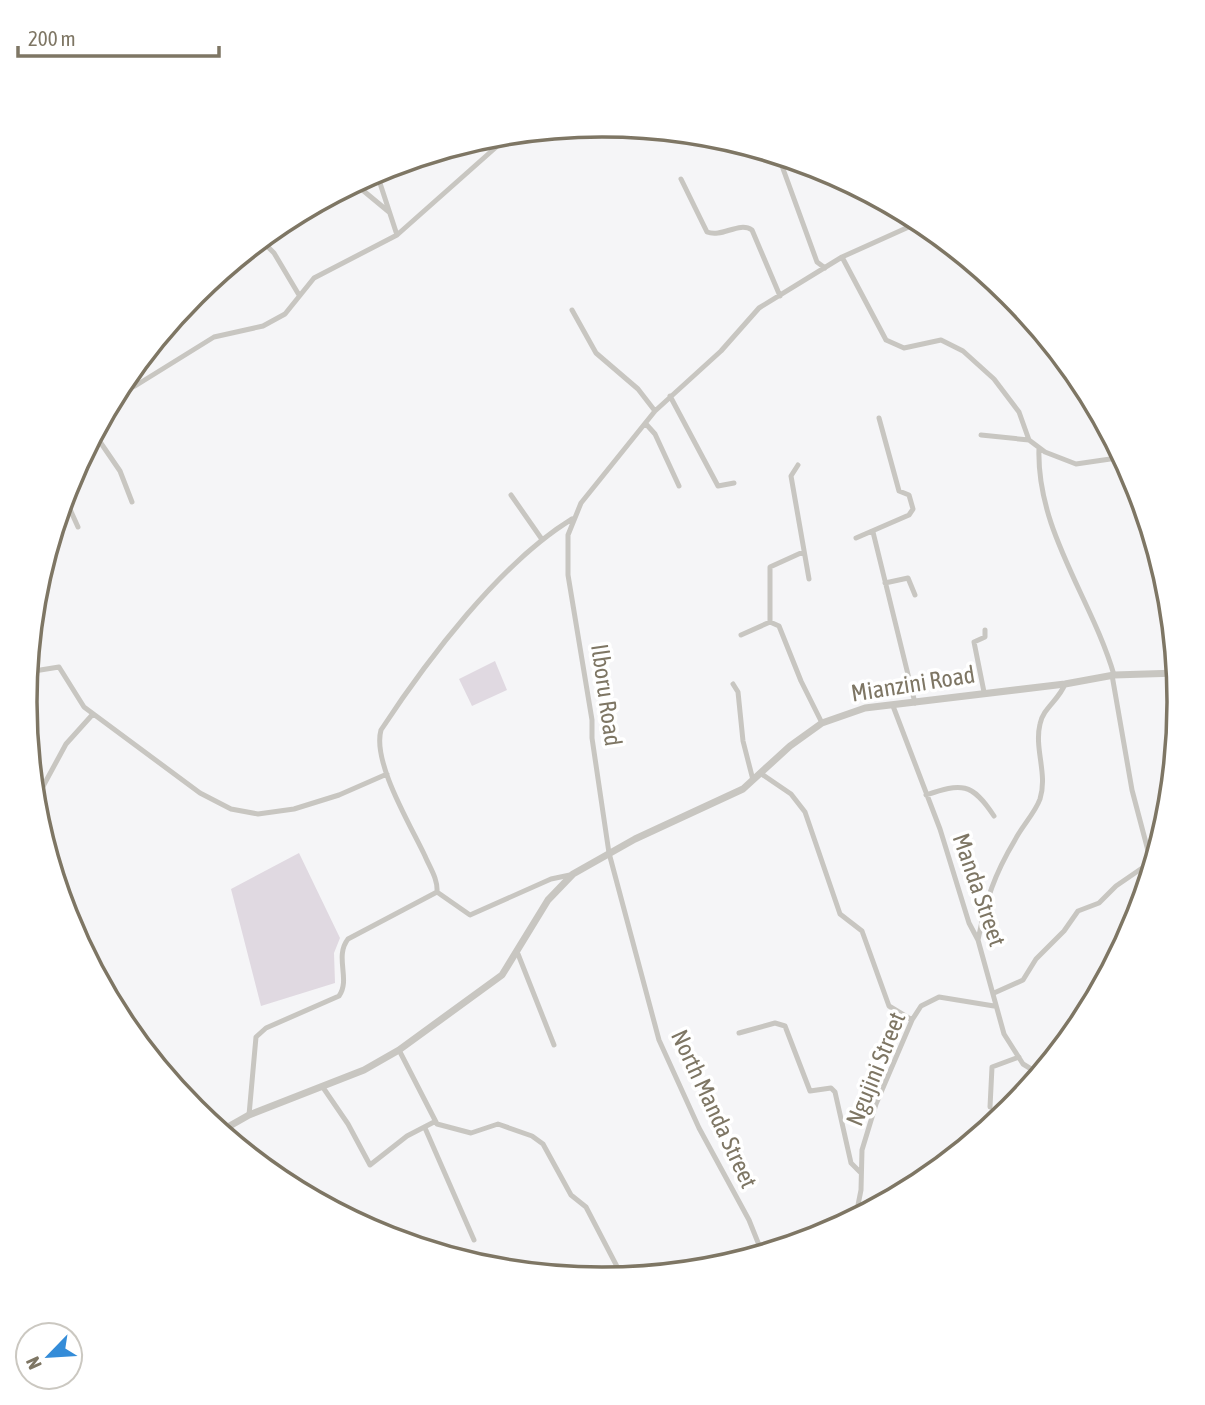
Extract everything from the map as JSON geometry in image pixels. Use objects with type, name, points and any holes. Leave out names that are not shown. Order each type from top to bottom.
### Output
[{"type":"street","points":[[133,387],[214,337],[270,324],[285,314],[299,295],[326,271],[397,235],[496,147]]},
{"type":"street","points":[[782,166],[817,262],[825,268]]},
{"type":"street","points":[[681,179],[707,232],[717,234],[744,227],[752,230],[780,296]]},
{"type":"street","points":[[380,183],[397,235]]},
{"type":"street","points":[[363,190],[389,212]]},
{"type":"street","name":"Ilboru Road","points":[[609,853],[592,738],[592,719],[568,575],[567,549],[572,519],[581,503],[655,411],[721,351],[759,308],[842,257],[909,227]]},
{"type":"street","points":[[268,247],[299,295]]},
{"type":"street","points":[[842,257],[886,340],[904,348],[941,340],[962,351],[1005,393],[1019,412],[1029,440],[1039,448],[1076,464],[1113,459]]},
{"type":"street","points":[[572,310],[596,353],[638,389],[655,411]]},
{"type":"street","points":[[670,396],[718,486],[734,483]]},
{"type":"street","points":[[856,538],[909,515],[913,509],[908,495],[901,495],[898,491],[879,418]]},
{"type":"street","points":[[646,424],[656,434],[679,486]]},
{"type":"street","points":[[981,435],[1029,440]]},
{"type":"street","points":[[100,442],[120,471],[132,502]]},
{"type":"street","points":[[1039,448],[1039,473],[1046,507],[1113,675],[1132,790],[1149,850]]},
{"type":"street","points":[[798,465],[791,476],[797,495],[803,552],[809,579]]},
{"type":"street","points":[[511,495],[541,538]]},
{"type":"street","points":[[71,511],[78,527]]},
{"type":"street","points":[[572,519],[541,538],[461,623],[381,730],[378,741],[387,774],[433,874],[437,892],[460,911],[474,914],[551,879],[573,874]]},
{"type":"street","points":[[873,532],[915,703]]},
{"type":"street","points":[[770,622],[772,565],[803,552]]},
{"type":"street","points":[[885,583],[908,578],[915,595]]},
{"type":"street","points":[[741,635],[770,622],[779,626],[822,723]]},
{"type":"street","points":[[984,692],[974,642],[985,637],[985,630]]},
{"type":"street","points":[[38,670],[59,667],[77,700],[93,714],[200,793],[231,809],[246,813],[272,813],[314,804],[387,774]]},
{"type":"street","name":"Mianzini Road","points":[[609,853],[726,798],[753,780],[822,723],[865,708],[1065,684],[1113,675],[1167,673]]},
{"type":"street","points":[[733,684],[738,692],[743,741],[753,780]]},
{"type":"street","points":[[978,940],[986,896],[993,879],[1040,799],[1043,769],[1038,748],[1040,724],[1043,714],[1058,698],[1065,684]]},
{"type":"street","name":"Manda Street","points":[[893,706],[940,829],[969,923],[978,940],[994,993],[993,1006],[1004,1034],[1018,1057],[1033,1069]]},
{"type":"street","points":[[44,785],[66,744],[93,714]]},
{"type":"street","points":[[760,773],[791,794],[806,812],[839,914],[862,931],[889,1006],[912,1020]]},
{"type":"street","points":[[926,795],[955,785],[967,788],[982,799],[994,816]]},
{"type":"street","points":[[228,1127],[249,1115],[364,1070],[399,1050],[502,975],[518,954],[548,900],[573,874],[609,853]]},
{"type":"street","name":"North Manda Street","points":[[609,853],[666,1060],[698,1128],[749,1220],[760,1246]]},
{"type":"street","points":[[994,993],[1023,980],[1036,959],[1064,931],[1078,911],[1099,903],[1116,886],[1143,868]]},
{"type":"street","points":[[249,1115],[256,1037],[266,1028],[339,996],[343,984],[342,950],[348,939],[437,892]]},
{"type":"street","points":[[518,954],[554,1045]]},
{"type":"street","name":"Ngujini Street","points":[[858,1207],[861,1190],[862,1150],[876,1104],[912,1020],[921,1006],[939,997],[993,1006]]},
{"type":"street","points":[[739,1033],[775,1023],[785,1026],[810,1091],[831,1088],[835,1092],[849,1157],[853,1167],[860,1172]]},
{"type":"street","points":[[399,1050],[434,1122],[471,1133],[498,1124],[533,1136],[543,1144],[571,1195],[586,1207],[617,1268]]},
{"type":"street","points":[[990,1107],[992,1067],[1018,1057]]},
{"type":"street","points":[[322,1086],[370,1165],[407,1136],[434,1122]]},
{"type":"street","points":[[425,1128],[474,1240]]},
{"type":"shaded area","points":[[495,661],[507,690],[472,706],[459,679]]},
{"type":"shaded area","points":[[299,853],[340,938],[334,953],[335,983],[261,1006],[231,889]]}]
